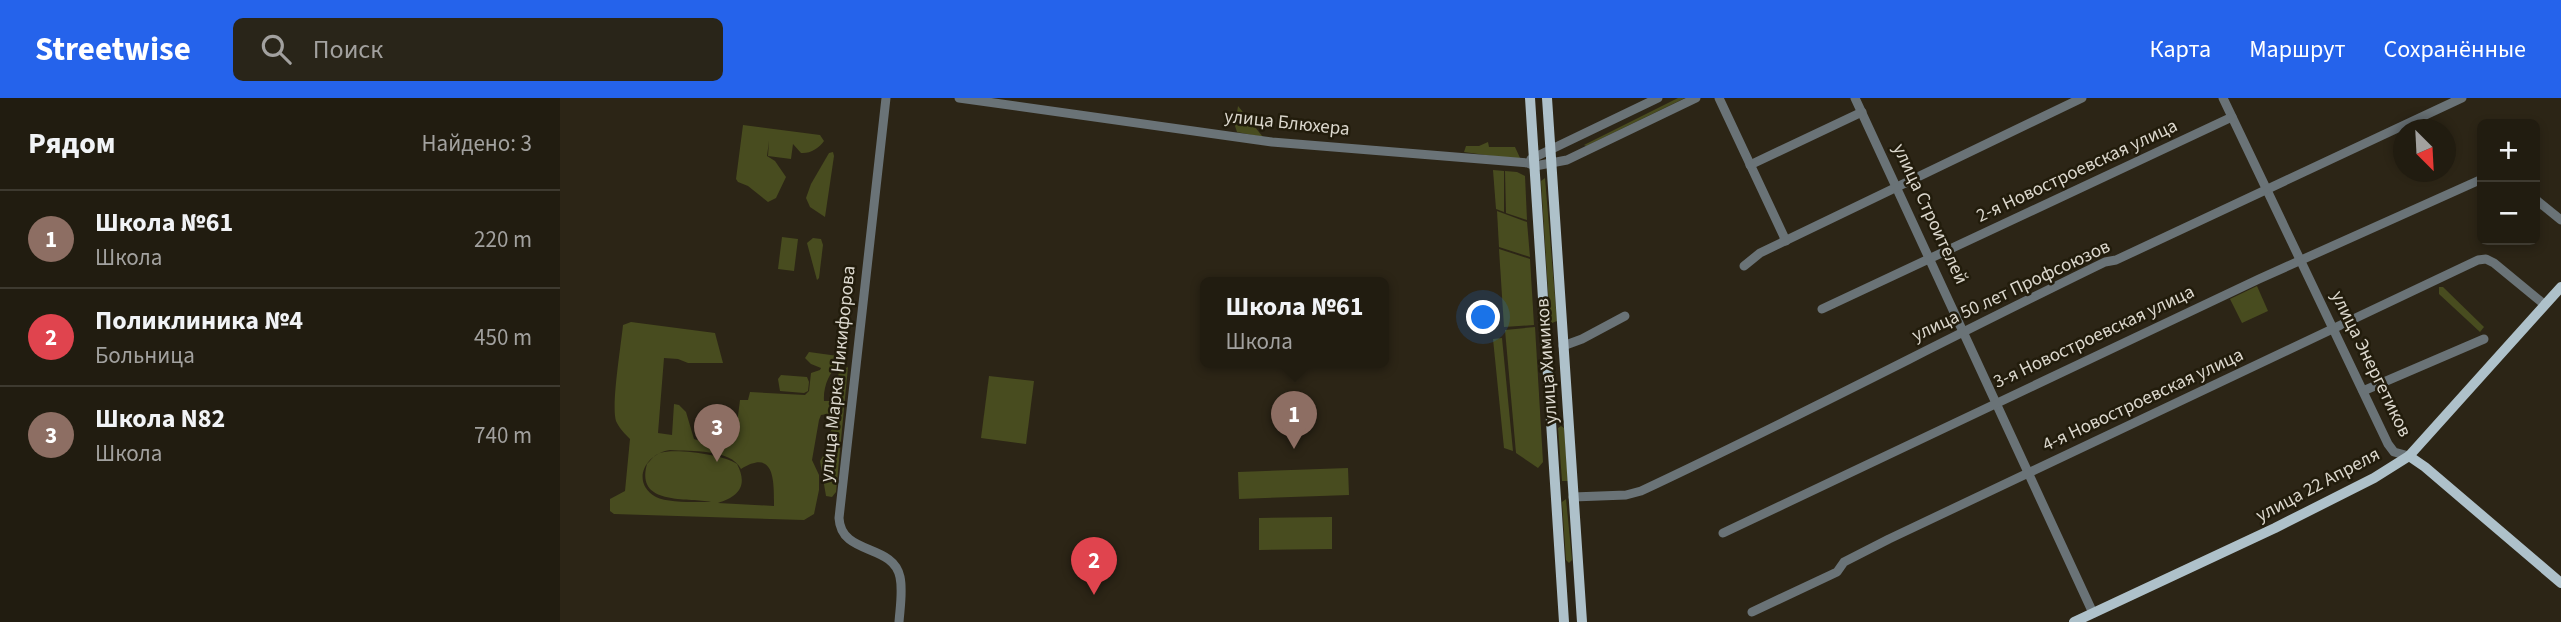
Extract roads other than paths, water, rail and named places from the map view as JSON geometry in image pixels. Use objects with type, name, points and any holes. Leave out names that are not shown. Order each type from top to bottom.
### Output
[{"type":"main road","name":"улица Химиков","points":[[1530,98],[1532,162],[1564,622]]},
{"type":"main road","name":"улица Химиков","points":[[1547,98],[1582,622]]},
{"type":"main road","name":"улица 22 Апреля","points":[[2074,622],[2287,522],[2374,478],[2409,456],[2561,287]]},
{"type":"main road","points":[[1545,348],[1563,346]]},
{"type":"main road","points":[[1550,423],[1568,421]]},
{"type":"main road","name":"улица Энергетиков","points":[[2409,456],[2561,583]]},
{"type":"main road","points":[[1556,498],[1573,497]]},
{"type":"main road","points":[[1561,571],[1578,570]]},
{"type":"street","name":"улица Марка Никифорова","points":[[886,98],[839,518],[840,529],[850,541],[858,547],[883,555],[897,569],[900,578],[899,622]]},
{"type":"street","name":"улица Блюхера","points":[[960,98],[1272,142],[1552,165],[1585,152],[1696,98]]},
{"type":"street","points":[[1532,162],[1658,98]]},
{"type":"street","points":[[1719,98],[1786,241]]},
{"type":"street","name":"улица Строителей","points":[[1856,98],[2093,613]]},
{"type":"street","points":[[1744,265],[1760,253],[2082,98]]},
{"type":"street","name":"улица Энергетиков","points":[[2223,98],[2388,444],[2394,452],[2409,456]]},
{"type":"street","name":"улица 50 лет Профсоюзов","points":[[1573,497],[1626,495],[1641,491],[2105,262],[2116,260],[2462,98]]},
{"type":"street","points":[[1750,165],[1862,112]]},
{"type":"street","name":"2-я Новостроевская улица","points":[[1822,309],[2232,117]]},
{"type":"street","name":"3-я Новостроевская улица","points":[[1723,533],[1996,402],[2477,180]]},
{"type":"street","points":[[2540,202],[2561,220]]},
{"type":"street","name":"4-я Новостроевская улица","points":[[1752,612],[1837,572],[1844,562],[2478,260],[2486,259],[2494,263],[2545,305]]},
{"type":"street","points":[[1563,346],[1625,316]]},
{"type":"street","points":[[2363,391],[2484,339]]},
{"type":"place","name":"Школа №61","points":[[1294,449]]},
{"type":"place","name":"Школа N82","points":[[717,462]]},
{"type":"place","name":"Поликлиника №4","points":[[1094,595]]}]
